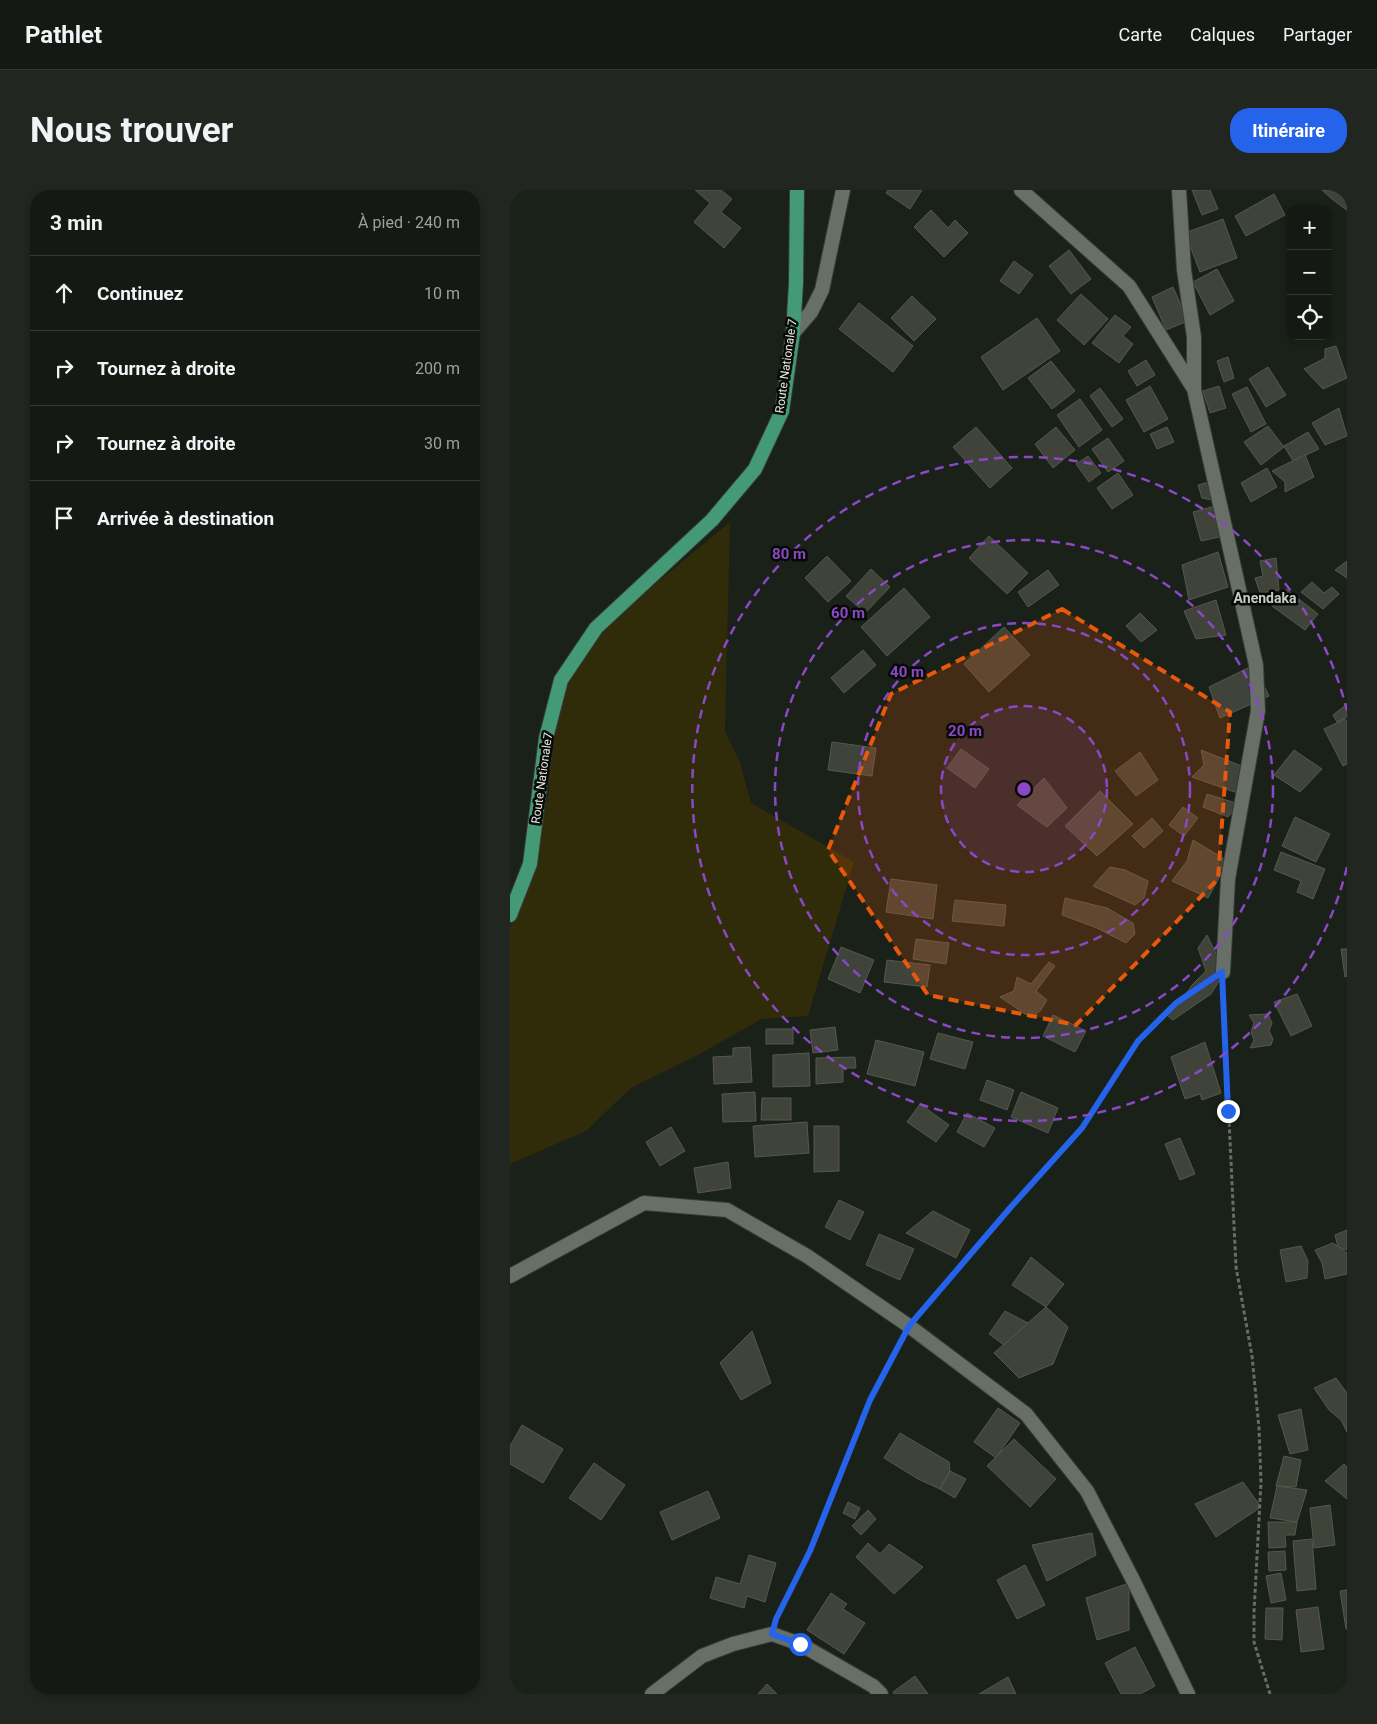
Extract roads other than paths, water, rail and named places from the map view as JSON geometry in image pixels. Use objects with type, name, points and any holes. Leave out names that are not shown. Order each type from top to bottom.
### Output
[{"type":"main road","name":"Route Nationale 7","points":[[712,520],[755,469],[782,411],[793,333],[796,283],[797,190]]},
{"type":"main road","name":"Route Nationale7","points":[[510,915],[530,864],[546,738],[561,680],[596,628],[712,520]]},
{"type":"street","points":[[793,333],[810,312],[822,290],[843,190]]},
{"type":"street","points":[[1020,190],[1129,286],[1194,389]]},
{"type":"street","points":[[1179,190],[1184,270],[1194,337],[1194,389],[1256,665],[1258,711],[1228,879],[1222,972]]},
{"type":"street","points":[[510,1276],[644,1203],[727,1210],[807,1256],[909,1326],[1026,1414],[1087,1491],[1134,1582],[1188,1694]]},
{"type":"street","points":[[652,1694],[702,1656],[733,1644],[772,1634],[800,1644],[873,1686],[881,1694]]},
{"type":"district","name":"Anendaka","points":[[1265,598]]}]
